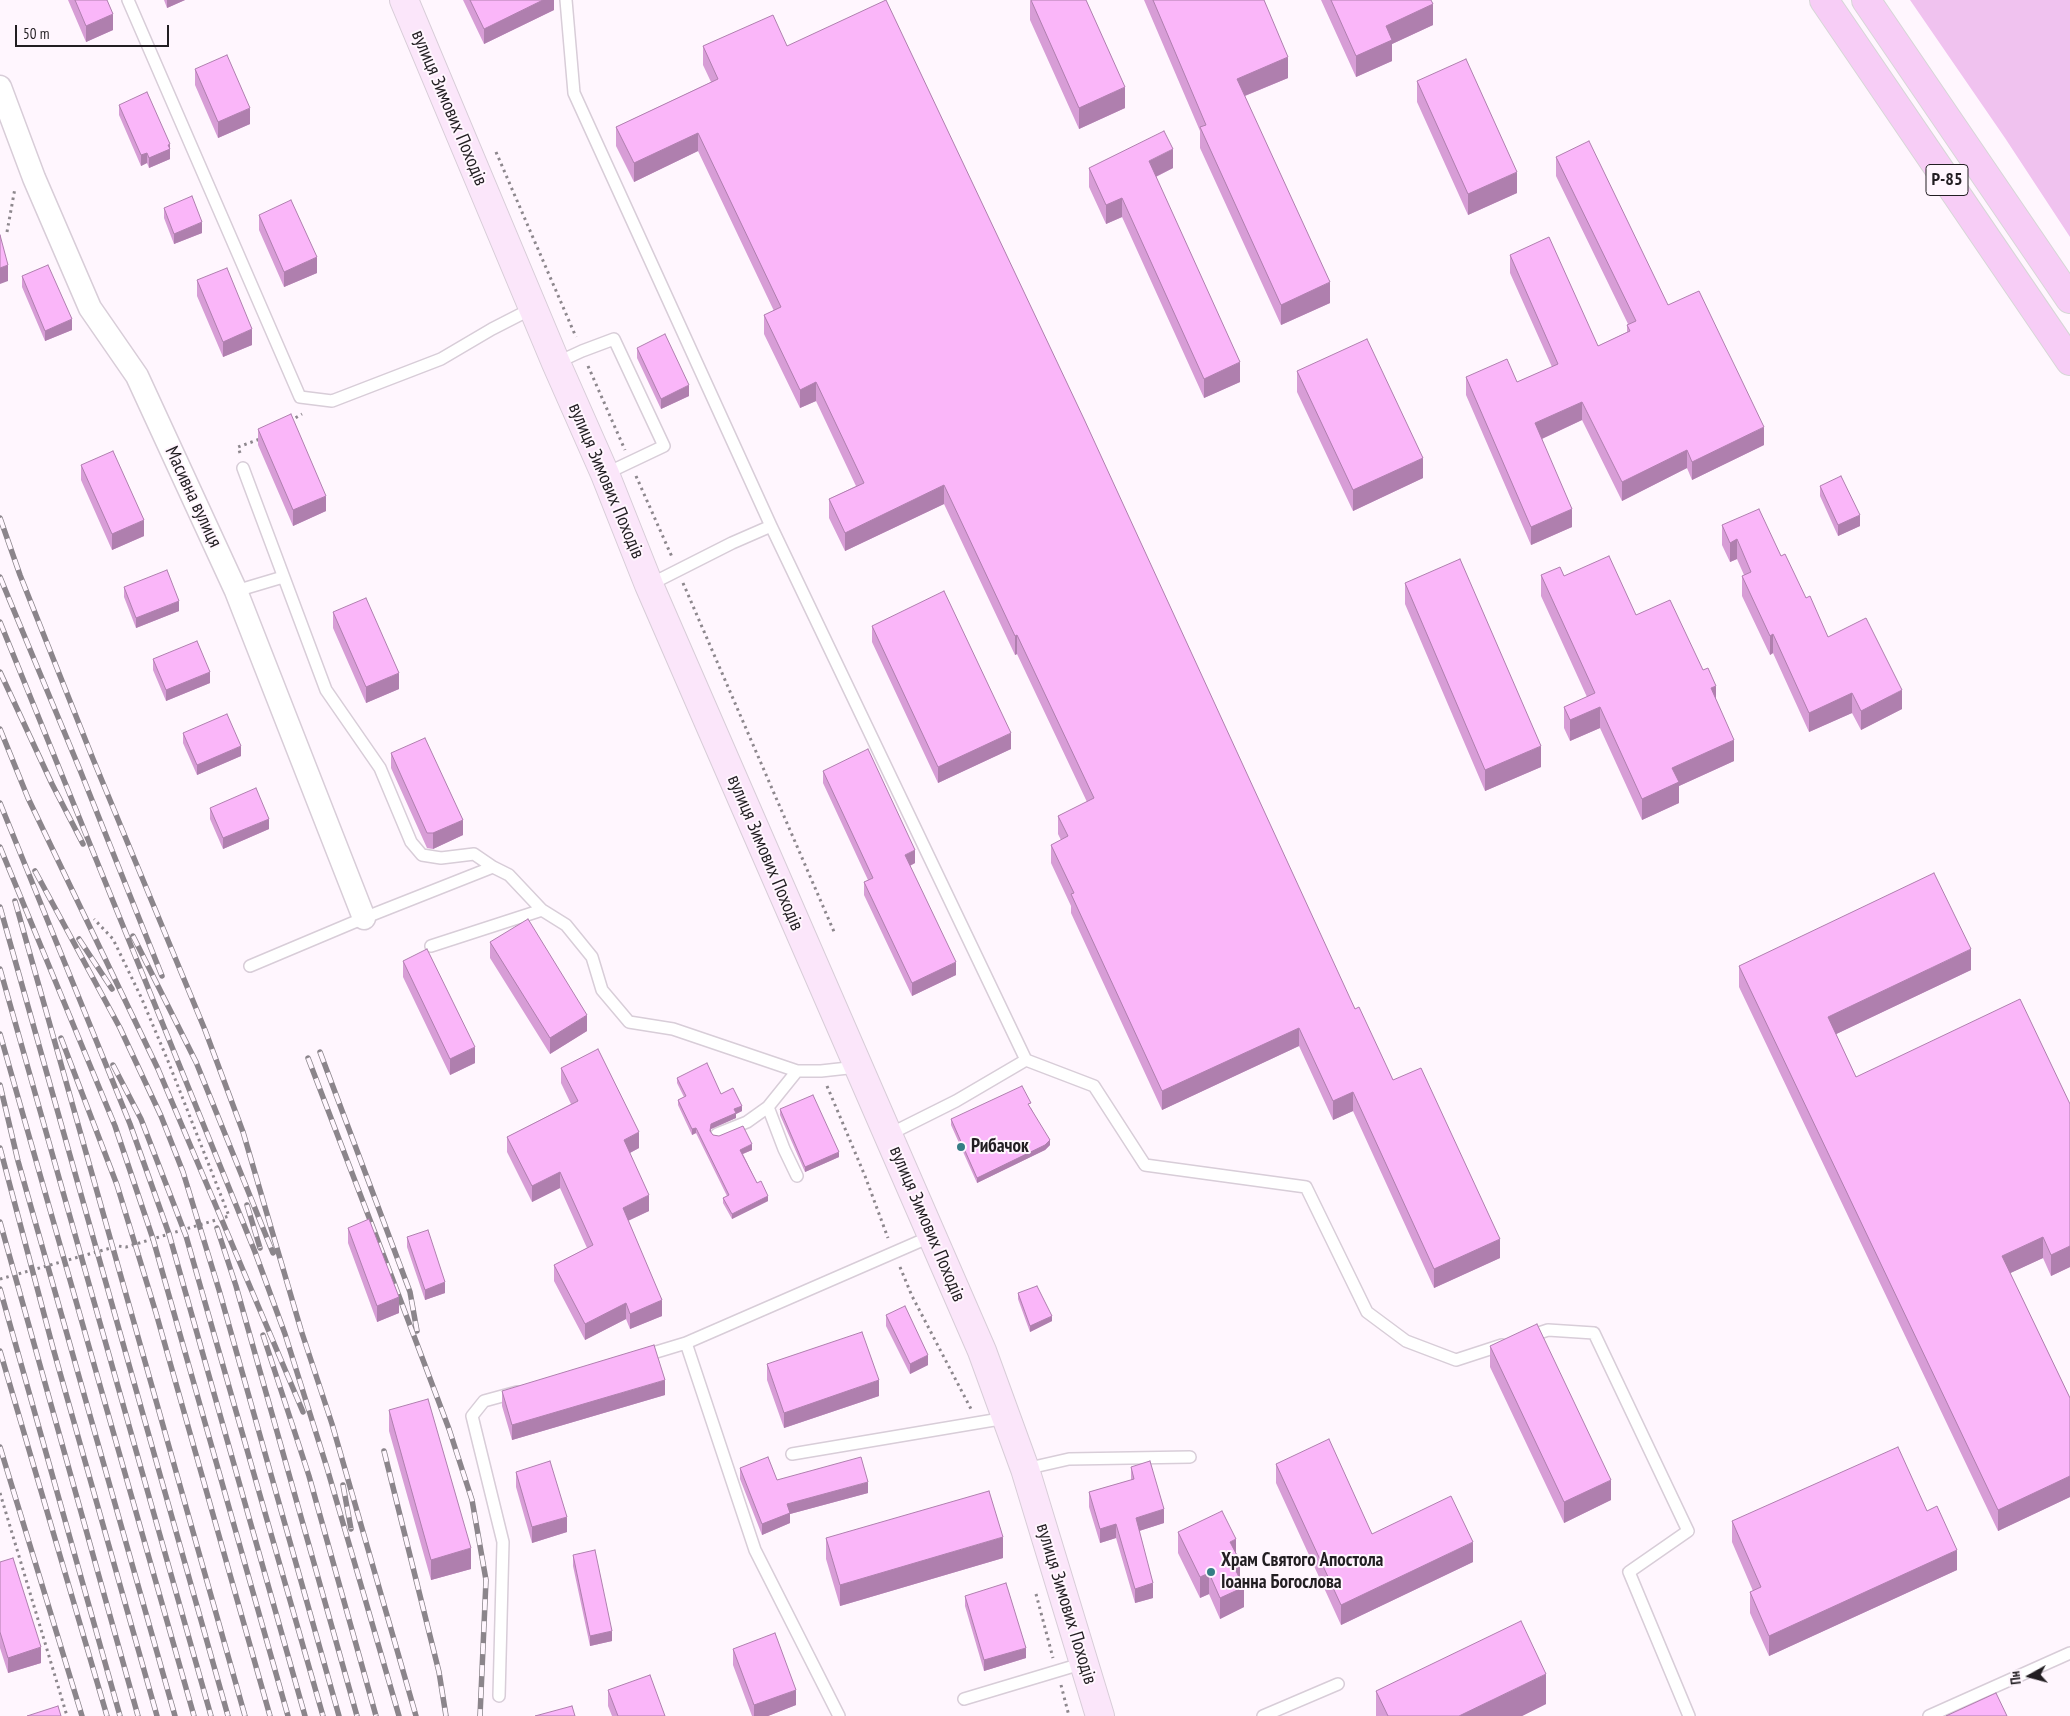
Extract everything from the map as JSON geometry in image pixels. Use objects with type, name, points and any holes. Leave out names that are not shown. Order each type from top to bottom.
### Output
[{"type":"main road","name":"вулиця Зимових Походів","points":[[404,0],[556,363],[605,474],[649,585],[982,1351],[1025,1469],[1100,1716]]},
{"type":"main road","name":"Р-85","points":[[1824,0],[2070,361]]},
{"type":"main road","name":"Р-85","points":[[1866,0],[2070,299]]},
{"type":"street","name":"Масивна вулиця","points":[[0,87],[34,178],[90,308],[137,376],[236,591],[364,918]]},
{"type":"lane","points":[[128,0],[300,397],[332,400],[441,360],[492,329],[533,308]]},
{"type":"lane","points":[[566,0],[574,93],[771,526],[1026,1060],[1094,1086],[1145,1165],[1306,1188],[1367,1312],[1406,1341],[1456,1360],[1548,1330],[1594,1332],[1688,1531],[1629,1572],[1689,1716]]},
{"type":"lane","points":[[556,363],[614,339],[664,446],[605,474]]},
{"type":"lane","points":[[243,468],[326,690],[380,768],[412,842],[422,855],[441,858],[474,854],[509,876],[542,910],[566,925],[592,957],[602,990],[629,1022],[673,1029],[797,1071],[821,1071],[857,1067]]},
{"type":"lane","points":[[649,585],[732,543],[771,526]]},
{"type":"lane","points":[[236,591],[283,577]]},
{"type":"lane","points":[[250,966],[493,867]]},
{"type":"lane","points":[[431,946],[542,910]]},
{"type":"lane","points":[[888,1135],[956,1101],[1026,1060]]},
{"type":"lane","points":[[717,1134],[747,1122],[768,1107],[797,1071]]},
{"type":"lane","points":[[768,1107],[784,1149],[797,1176]]},
{"type":"lane","points":[[633,1358],[686,1343],[932,1236]]},
{"type":"lane","points":[[686,1343],[755,1550],[839,1716]]},
{"type":"lane","points":[[499,1696],[503,1542],[472,1416],[484,1401],[531,1388]]},
{"type":"lane","points":[[792,1454],[1006,1418]]},
{"type":"lane","points":[[1025,1469],[1069,1459],[1190,1457]]},
{"type":"lane","points":[[1929,1716],[2070,1653]]},
{"type":"lane","points":[[964,1699],[1057,1673],[1084,1663]]},
{"type":"lane","points":[[1263,1716],[1338,1684]]},
{"type":"path","points":[[283,427],[295,417],[332,400]]},
{"type":"path","points":[[243,468],[238,447],[262,438]]},
{"type":"path","points":[[0,1279],[118,1246],[126,1247],[229,1216],[168,1061],[140,997],[113,939],[94,919]]},
{"type":"path","points":[[821,1071],[865,1176],[894,1253],[917,1305],[979,1423]]},
{"type":"path","points":[[0,1493],[67,1716]]},
{"type":"path","points":[[1034,1588],[1069,1716]]},
{"type":"shaded area","points":[[1910,0],[2070,0],[2070,237],[2005,138]]},
{"type":"building","points":[[75,0],[107,0],[113,14],[86,26]]},
{"type":"building","points":[[470,0],[543,0],[484,29]]},
{"type":"building","points":[[886,0],[1084,419],[1355,1009],[1359,1007],[1393,1080],[1421,1068],[1500,1239],[1434,1269],[1353,1092],[1333,1101],[1299,1028],[1162,1091],[1071,894],[1074,893],[1051,845],[1068,836],[1058,816],[1094,798],[944,485],[845,533],[829,499],[864,483],[816,382],[800,390],[764,315],[781,307],[698,133],[634,163],[616,127],[718,79],[703,46],[773,15],[787,46]]},
{"type":"building","points":[[1031,0],[1086,0],[1125,87],[1079,108]]},
{"type":"building","points":[[1153,0],[1264,0],[1288,57],[1237,79],[1330,282],[1281,305],[1200,127],[1206,125]]},
{"type":"building","points":[[1331,0],[1431,0],[1433,4],[1386,26],[1392,40],[1356,56]]},
{"type":"building","points":[[227,55],[250,108],[218,122],[195,69]]},
{"type":"building","points":[[1466,59],[1517,172],[1468,194],[1417,81]]},
{"type":"building","points":[[147,92],[170,144],[168,145],[170,149],[149,158],[147,153],[141,155],[119,105]]},
{"type":"building","points":[[1164,131],[1173,149],[1149,161],[1240,362],[1204,379],[1122,198],[1106,205],[1089,168]]},
{"type":"building","points":[[1589,141],[1668,305],[1699,291],[1764,427],[1692,462],[1687,450],[1622,482],[1582,402],[1535,423],[1572,509],[1531,527],[1466,377],[1507,359],[1517,382],[1558,364],[1510,255],[1549,237],[1598,346],[1630,331],[1627,325],[1636,321],[1556,157]]},
{"type":"building","points":[[192,196],[202,222],[174,234],[164,208]]},
{"type":"building","points":[[291,200],[317,257],[284,272],[259,215]]},
{"type":"building","points":[[0,235],[8,265],[0,268]]},
{"type":"building","points":[[48,265],[72,319],[45,331],[22,276]]},
{"type":"building","points":[[227,268],[252,329],[223,342],[197,280]]},
{"type":"building","points":[[665,334],[689,385],[661,399],[637,348]]},
{"type":"building","points":[[1367,339],[1423,458],[1353,490],[1297,371]]},
{"type":"building","points":[[291,414],[326,496],[293,510],[258,429]]},
{"type":"building","points":[[113,451],[144,520],[112,534],[81,465]]},
{"type":"building","points":[[1841,476],[1860,515],[1838,525],[1820,486]]},
{"type":"building","points":[[1759,509],[1781,556],[1785,554],[1806,598],[1810,596],[1828,637],[1866,618],[1902,690],[1861,711],[1852,693],[1809,713],[1773,634],[1770,636],[1742,576],[1751,572],[1737,539],[1730,543],[1722,525]]},
{"type":"building","points":[[1609,556],[1636,615],[1670,600],[1703,670],[1708,668],[1716,686],[1711,688],[1734,740],[1672,768],[1679,782],[1642,799],[1600,707],[1570,720],[1564,707],[1595,693],[1541,575],[1560,567],[1564,576]]},
{"type":"building","points":[[1460,559],[1541,746],[1485,770],[1405,583]]},
{"type":"building","points":[[167,570],[179,601],[136,618],[124,587]]},
{"type":"building","points":[[944,591],[1011,733],[938,767],[872,626]]},
{"type":"building","points":[[366,598],[399,673],[366,687],[333,612]]},
{"type":"building","points":[[197,641],[210,672],[166,690],[153,659]]},
{"type":"building","points":[[227,714],[241,746],[197,765],[183,733]]},
{"type":"building","points":[[425,738],[463,820],[433,833],[427,833],[391,753]]},
{"type":"building","points":[[868,749],[915,850],[905,855],[956,962],[912,983],[864,882],[873,878],[823,771]]},
{"type":"building","points":[[256,788],[269,819],[223,838],[210,808]]},
{"type":"building","points":[[1934,873],[1971,949],[1828,1017],[1856,1077],[2020,999],[2070,1104],[2070,1246],[2051,1255],[2043,1237],[2002,1256],[2070,1398],[2070,1476],[1998,1510],[1739,966]]},
{"type":"building","points":[[528,919],[587,1015],[550,1038],[490,942]]},
{"type":"building","points":[[427,949],[475,1047],[450,1059],[403,961]]},
{"type":"building","points":[[598,1049],[639,1132],[624,1140],[649,1195],[623,1208],[662,1300],[630,1314],[626,1303],[585,1324],[554,1265],[593,1245],[560,1172],[532,1186],[507,1137],[578,1101],[561,1068]]},
{"type":"building","points":[[707,1063],[721,1094],[733,1088],[742,1106],[734,1109],[736,1113],[711,1124],[710,1131],[713,1135],[719,1136],[743,1126],[752,1144],[740,1150],[757,1183],[761,1181],[768,1196],[732,1214],[723,1198],[729,1195],[696,1128],[692,1129],[678,1100],[686,1096],[677,1078]]},
{"type":"building","points":[[1022,1086],[1031,1103],[1028,1104],[1050,1140],[1045,1145],[977,1178],[951,1119]]},
{"type":"building","points":[[813,1095],[839,1152],[805,1167],[780,1109]]},
{"type":"building","points":[[369,1219],[399,1297],[377,1306],[348,1228]]},
{"type":"building","points":[[428,1230],[445,1282],[425,1290],[407,1237]]},
{"type":"building","points":[[1037,1286],[1052,1316],[1030,1326],[1018,1293]]},
{"type":"building","points":[[905,1306],[928,1355],[910,1364],[886,1315]]},
{"type":"building","points":[[1537,1324],[1611,1480],[1564,1502],[1490,1346]]},
{"type":"building","points":[[862,1332],[879,1380],[784,1413],[767,1364]]},
{"type":"building","points":[[654,1345],[665,1380],[512,1425],[502,1391]]},
{"type":"building","points":[[428,1399],[471,1548],[431,1560],[389,1410]]},
{"type":"building","points":[[1329,1439],[1372,1534],[1451,1496],[1473,1542],[1341,1605],[1276,1464]]},
{"type":"building","points":[[1898,1447],[1927,1511],[1937,1506],[1957,1550],[1769,1636],[1750,1592],[1761,1587],[1732,1521]]},
{"type":"building","points":[[768,1457],[777,1480],[861,1457],[868,1482],[787,1504],[790,1513],[762,1524],[740,1468]]},
{"type":"building","points":[[550,1461],[567,1517],[532,1527],[516,1472]]},
{"type":"building","points":[[1150,1461],[1164,1509],[1136,1518],[1153,1583],[1135,1589],[1116,1524],[1100,1529],[1089,1492],[1134,1479],[1131,1467]]},
{"type":"building","points":[[989,1491],[1003,1537],[840,1585],[826,1538]]},
{"type":"building","name":"Храм Святого Апостола Іоанна Богослова","points":[[1222,1511],[1236,1539],[1230,1542],[1240,1561],[1233,1565],[1244,1587],[1220,1598],[1209,1573],[1200,1577],[1178,1532]]},
{"type":"building","points":[[595,1550],[612,1631],[590,1636],[573,1555]]},
{"type":"building","points":[[13,1558],[41,1647],[8,1658],[0,1632],[0,1562]]},
{"type":"building","points":[[1006,1583],[1026,1648],[984,1660],[965,1596]]},
{"type":"building","points":[[1521,1621],[1546,1674],[1459,1716],[1388,1716],[1376,1691]]},
{"type":"building","points":[[775,1633],[796,1690],[754,1705],[733,1649]]},
{"type":"building","points":[[650,1675],[665,1716],[618,1716],[608,1690]]},
{"type":"building","points":[[1996,1693],[2007,1716],[1946,1716]]},
{"type":"building","points":[[58,1706],[61,1716],[27,1716]]},
{"type":"building","points":[[572,1706],[575,1716],[535,1716]]},
{"type":"railway","points":[[0,518],[20,575],[93,759],[205,1030],[243,1132],[301,1330],[332,1424],[416,1716]]},
{"type":"railway","points":[[0,577],[80,770],[162,976]]},
{"type":"railway","points":[[0,622],[255,1252],[285,1334],[327,1468],[399,1716]]},
{"type":"railway","points":[[0,672],[52,784],[83,844]]},
{"type":"railway","points":[[0,729],[28,798],[158,1069],[303,1412]]},
{"type":"railway","points":[[0,803],[130,1124],[169,1234],[305,1716]]},
{"type":"railway","points":[[0,847],[115,1126],[153,1239],[288,1716]]},
{"type":"railway","points":[[35,871],[120,1028],[161,1116],[183,1172],[219,1290],[339,1716]]},
{"type":"railway","points":[[15,901],[245,1716]]},
{"type":"railway","points":[[0,907],[228,1716]]},
{"type":"railway","points":[[133,936],[196,1062],[273,1253]]},
{"type":"railway","points":[[79,939],[112,989]]},
{"type":"railway","points":[[0,969],[211,1716]]},
{"type":"railway","points":[[0,1034],[194,1716]]},
{"type":"railway","points":[[61,1038],[117,1185],[156,1313],[270,1716]]},
{"type":"railway","points":[[320,1052],[410,1292],[417,1331]]},
{"type":"railway","points":[[308,1058],[449,1429],[472,1500],[486,1580],[480,1716]]},
{"type":"railway","points":[[113,1065],[141,1119],[186,1236],[323,1716]]},
{"type":"railway","points":[[0,1085],[18,1161],[175,1716]]},
{"type":"railway","points":[[0,1148],[53,1348],[157,1716]]},
{"type":"railway","points":[[247,1205],[260,1248]]},
{"type":"railway","points":[[0,1222],[138,1716]]},
{"type":"railway","points":[[217,1228],[236,1286],[357,1716]]},
{"type":"railway","points":[[0,1289],[120,1716]]},
{"type":"railway","points":[[263,1335],[309,1476],[376,1716]]},
{"type":"railway","points":[[0,1351],[107,1716]]},
{"type":"railway","points":[[0,1447],[82,1716]]},
{"type":"railway","points":[[384,1451],[439,1672],[446,1716]]},
{"type":"railway","points":[[343,1485],[351,1529]]},
{"type":"place","name":"Рибачок","points":[[961,1147]]},
{"type":"place","name":"Храм Святого Апостола Іоанна Богослова","points":[[1211,1572]]}]
